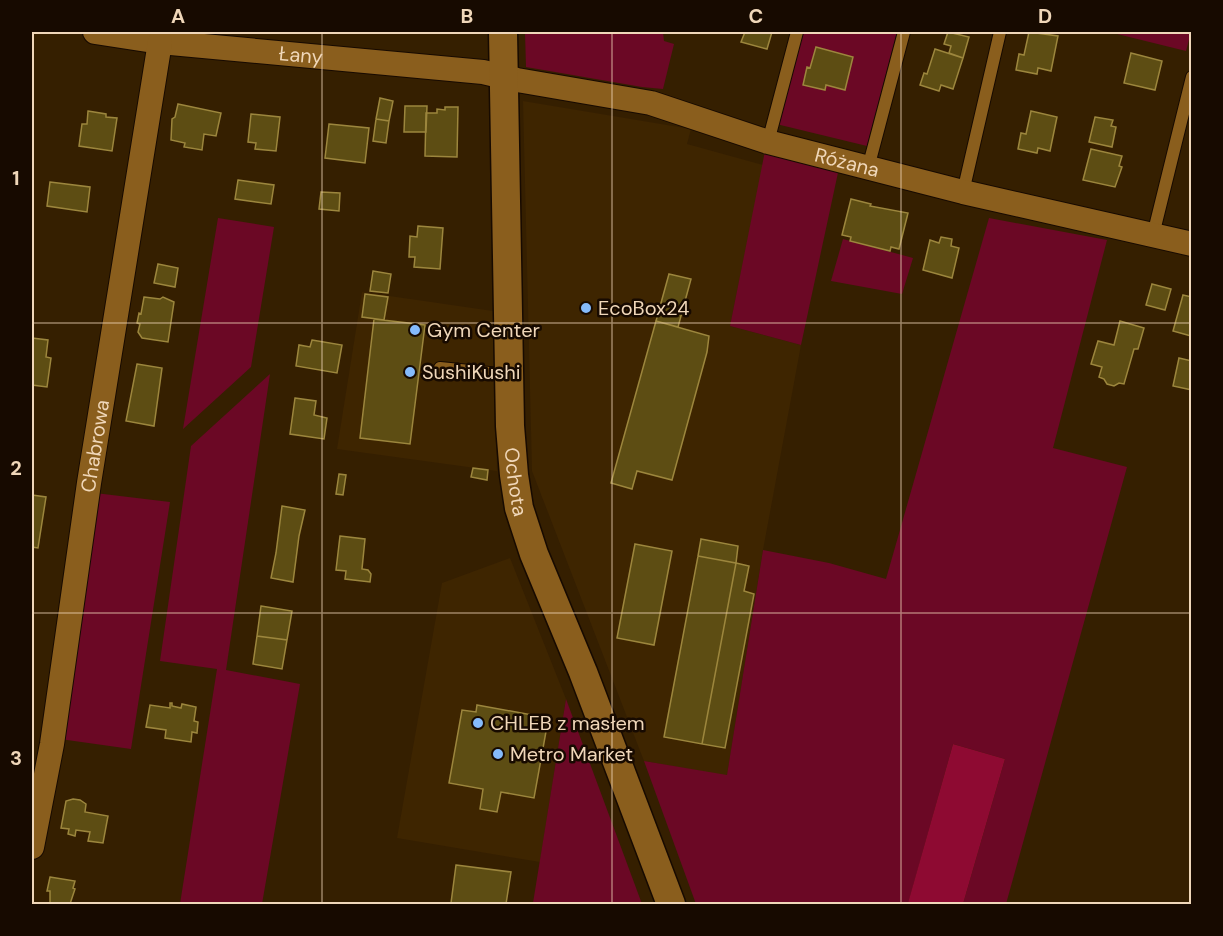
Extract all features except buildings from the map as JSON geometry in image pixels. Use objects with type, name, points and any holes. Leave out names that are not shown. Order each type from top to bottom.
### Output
[{"type":"street","name":"Łany","points":[[95,32],[160,42],[435,66],[483,72],[505,78]]},
{"type":"street","name":"Ochota","points":[[503,32],[511,445],[519,508],[534,554],[583,672],[671,904]]},
{"type":"street","name":"Chabrowa","points":[[32,847],[52,744],[88,483],[160,42]]},
{"type":"street","name":"Różana","points":[[505,78],[651,103],[768,142],[963,192],[1191,244]]},
{"type":"lane","points":[[768,142],[797,32]]},
{"type":"lane","points":[[868,168],[904,32]]},
{"type":"lane","points":[[963,192],[1000,32]]},
{"type":"lane","points":[[1154,235],[1191,77]]},
{"type":"lane","points":[[440,368],[509,375]]},
{"type":"shaded area","points":[[525,32],[663,32],[664,41],[674,44],[663,89],[526,67]]},
{"type":"shaded area","points":[[794,32],[897,32],[867,146],[768,122]]},
{"type":"shaded area","points":[[1109,32],[1191,32],[1186,51]]},
{"type":"shaded area","points":[[523,101],[691,129],[687,144],[763,165],[730,326],[801,345],[763,550],[727,776],[644,761],[532,471]]},
{"type":"shaded area","points":[[765,151],[839,168],[801,345],[730,326]]},
{"type":"shaded area","points":[[218,218],[274,227],[251,367],[183,429]]},
{"type":"shaded area","points":[[989,218],[1107,240],[1053,448],[1127,467],[1006,904],[963,904],[1005,759],[953,744],[908,904],[696,904],[644,761],[727,775],[763,550],[829,563],[886,579]]},
{"type":"shaded area","points":[[843,239],[913,258],[902,294],[831,281]]},
{"type":"shaded area","points":[[362,292],[493,311],[497,471],[337,449]]},
{"type":"shaded area","points":[[270,374],[226,670],[300,684],[262,904],[180,904],[217,669],[160,661],[191,446]]},
{"type":"shaded area","points":[[95,493],[170,502],[131,749],[60,739]]},
{"type":"shaded area","points":[[510,558],[566,699],[540,862],[397,838],[442,583]]},
{"type":"shaded area","points":[[566,699],[642,904],[533,903]]},
{"type":"shaded area","points":[[953,744],[1005,759],[963,904],[908,903]]},
{"type":"place","name":"EcoBox24","points":[[586,308]]},
{"type":"place","name":"Gym Center","points":[[415,330]]},
{"type":"place","name":"SushiKushi","points":[[410,372]]},
{"type":"place","name":"CHLEB z masłem","points":[[478,723]]},
{"type":"place","name":"Metro Market","points":[[498,754]]}]
